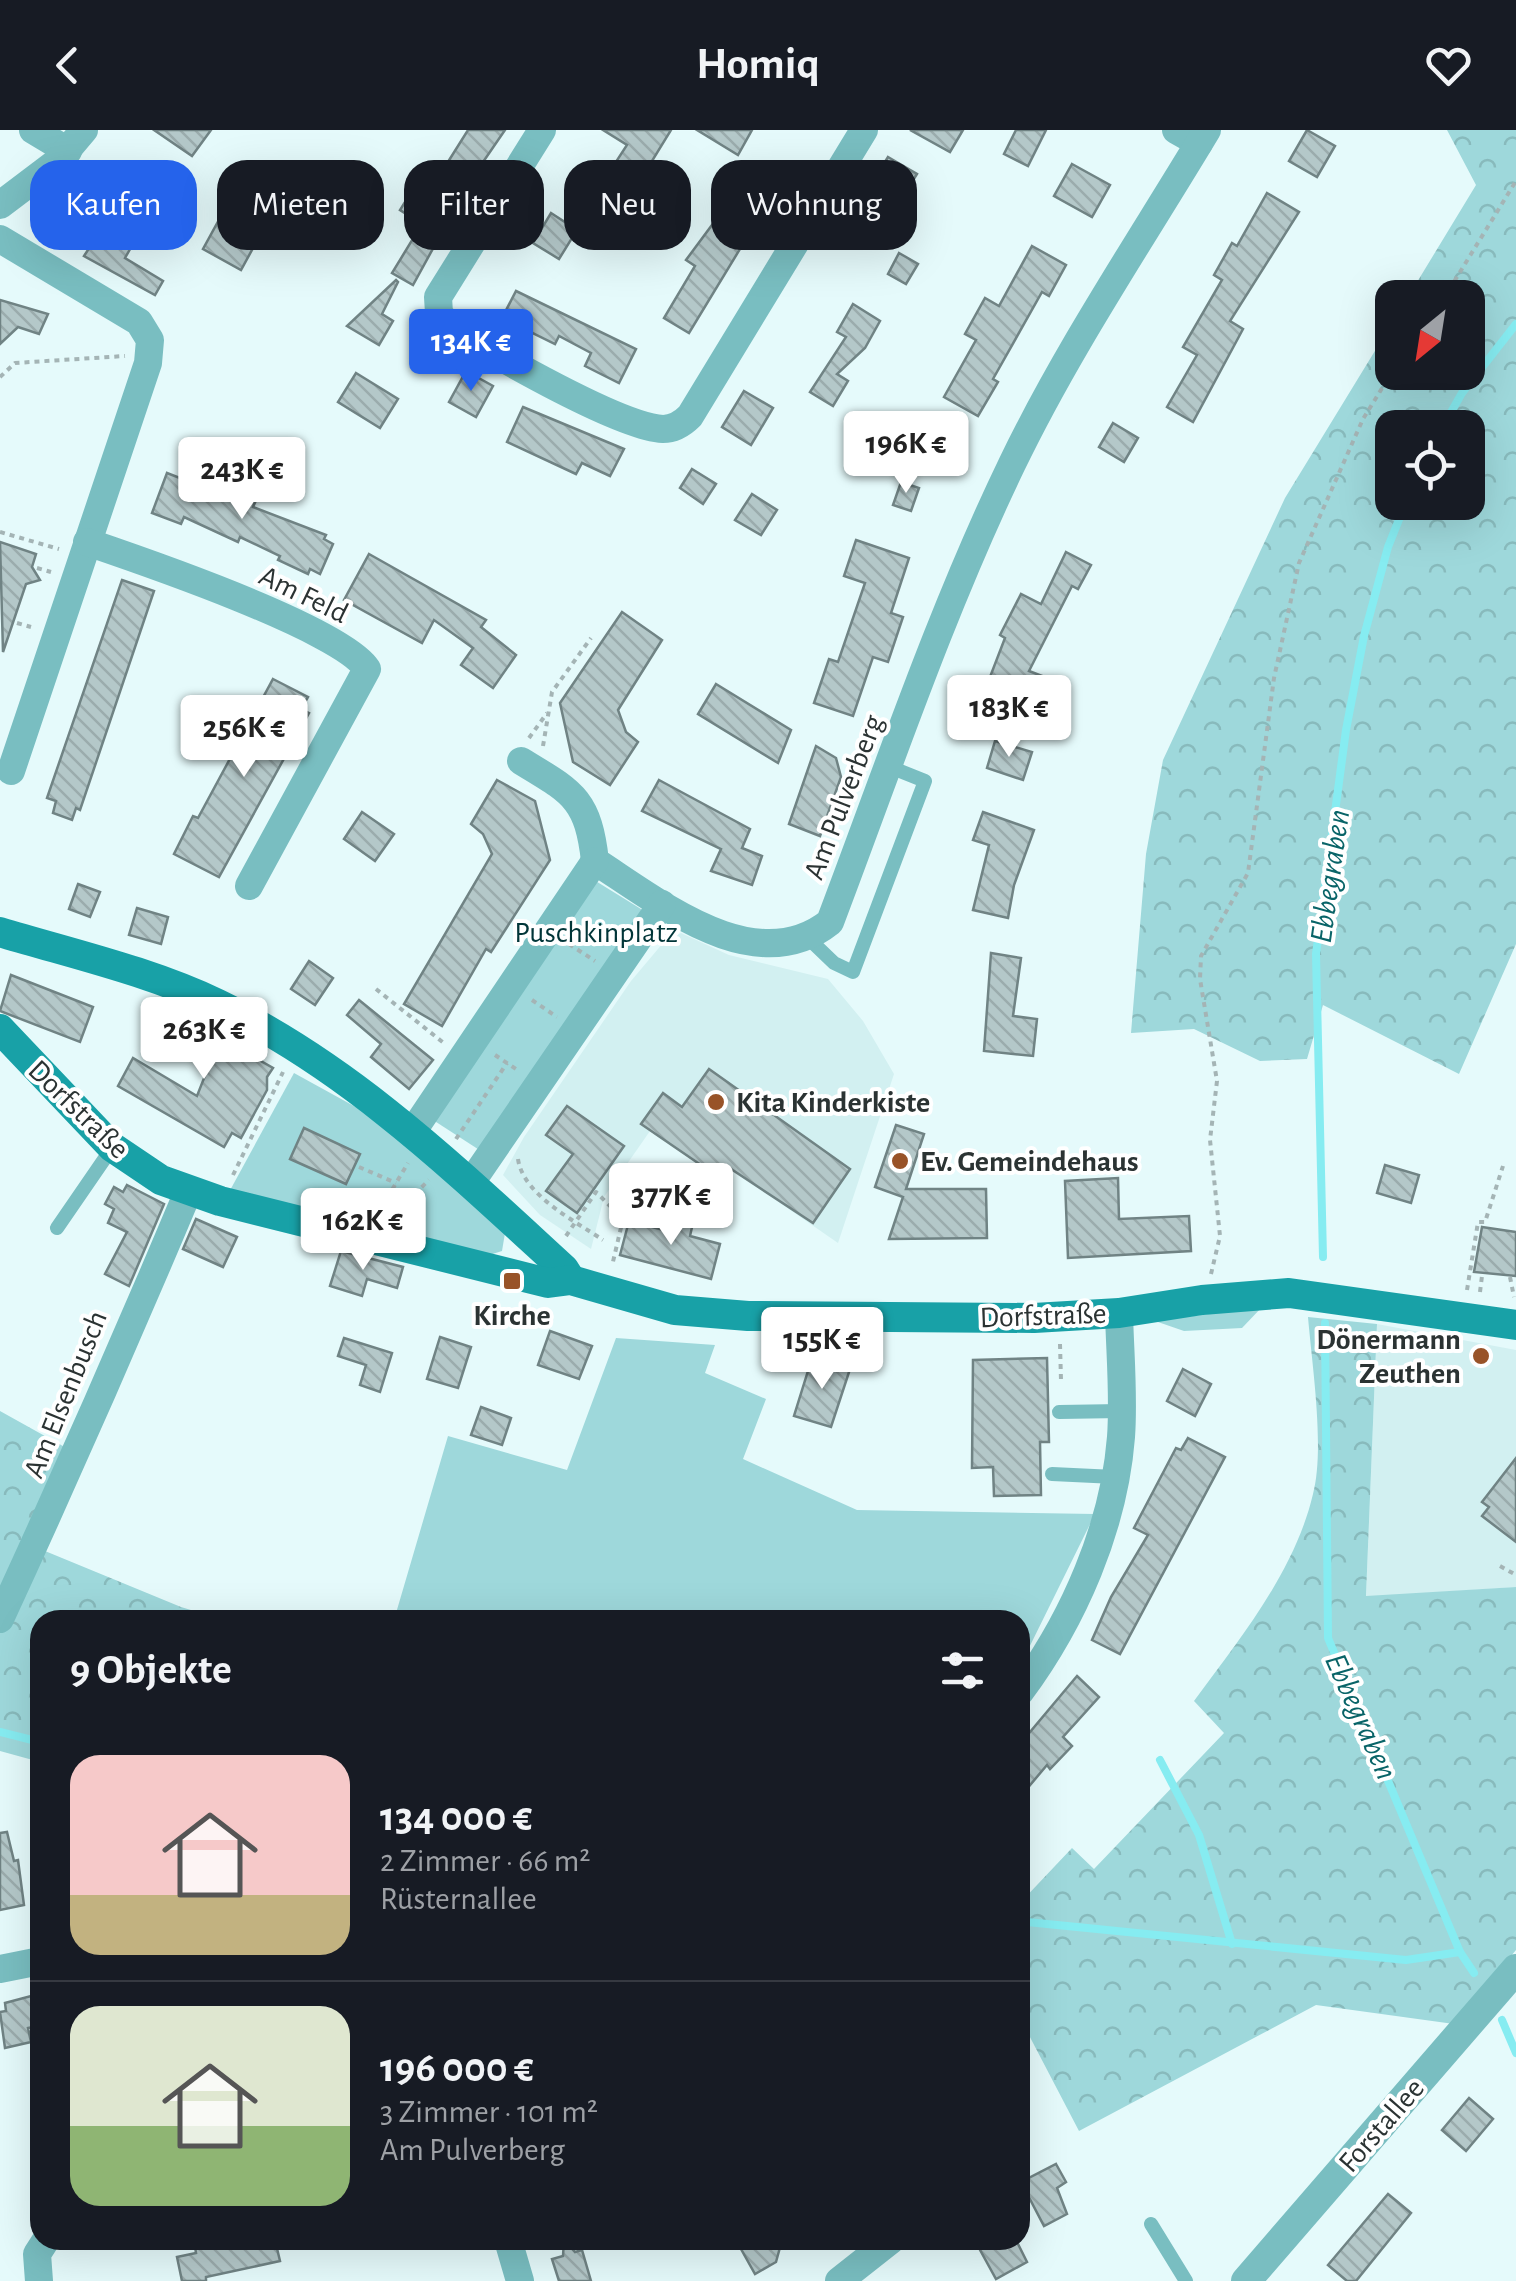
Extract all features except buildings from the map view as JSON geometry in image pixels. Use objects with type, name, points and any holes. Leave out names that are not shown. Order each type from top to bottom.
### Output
[{"type":"main road","name":"Dorfstraße","points":[[0,932],[166,982],[226,1008],[296,1050],[434,1144],[470,1184],[564,1269],[571,1280]]},
{"type":"main road","name":"Dorfstraße","points":[[0,1029],[112,1147],[188,1192],[371,1233],[548,1282],[571,1280],[652,1306],[717,1315],[918,1318],[1119,1313],[1202,1300],[1290,1293],[1515,1310]]},
{"type":"street","points":[[32,130],[76,140]]},
{"type":"street","points":[[542,130],[438,297],[438,313],[450,328],[551,382],[634,424],[667,429],[690,416],[864,130]]},
{"type":"street","name":"Am Pulverberg","points":[[808,939],[830,922],[974,548],[1018,452],[1194,134]]},
{"type":"street","points":[[0,204],[76,140]]},
{"type":"street","points":[[0,239],[139,322],[150,340],[148,363],[11,771]]},
{"type":"street","name":"Am Feld","points":[[85,549],[303,627],[361,658],[367,669],[249,886]]},
{"type":"street","points":[[434,1144],[470,1050],[595,861],[591,828],[582,803],[526,764]]},
{"type":"street","points":[[595,861],[662,904],[753,943],[785,946],[808,939]]},
{"type":"street","points":[[470,1184],[541,1086],[662,904]]},
{"type":"street","name":"Am Elsenbusch","points":[[0,1619],[60,1494],[128,1325],[188,1192]]},
{"type":"street","points":[[1030,1677],[1052,1644],[1102,1535],[1115,1477],[1120,1411],[1119,1313]]},
{"type":"street","points":[[0,1969],[30,1963]]},
{"type":"street","name":"Forstallee","points":[[1246,2281],[1516,1969]]},
{"type":"street","points":[[39,2281],[40,2250]]},
{"type":"street","points":[[511,2250],[520,2281]]},
{"type":"street","points":[[839,2281],[878,2250]]},
{"type":"lane","points":[[808,939],[834,963],[854,972],[925,781],[890,767]]},
{"type":"lane","points":[[57,1228],[112,1147]]},
{"type":"lane","points":[[1060,1412],[1120,1411]]},
{"type":"lane","points":[[1052,1474],[1115,1477]]},
{"type":"lane","points":[[1152,2224],[1186,2281]]},
{"type":"path","points":[[1455,280],[1516,181]]},
{"type":"path","points":[[0,377],[15,363],[132,355],[148,363]]},
{"type":"path","points":[[1211,1276],[1220,1236],[1210,1140],[1217,1081],[1200,980],[1201,956],[1248,873],[1274,678],[1299,563],[1363,418],[1381,390]]},
{"type":"path","points":[[0,532],[85,549]]},
{"type":"path","points":[[17,623],[31,627]]},
{"type":"path","points":[[526,764],[542,750],[552,692],[591,638]]},
{"type":"path","points":[[533,730],[549,710]]},
{"type":"path","points":[[550,931],[615,975]]},
{"type":"path","points":[[512,988],[578,1031]]},
{"type":"path","points":[[376,989],[470,1050],[507,1064],[541,1086]]},
{"type":"path","points":[[220,1201],[296,1050]]},
{"type":"path","points":[[371,1233],[396,1183],[507,1064]]},
{"type":"path","points":[[371,1233],[387,1221],[434,1144]]},
{"type":"path","points":[[1466,1299],[1478,1222],[1485,1222],[1503,1166]]},
{"type":"path","points":[[360,1167],[396,1183]]},
{"type":"path","points":[[519,1169],[547,1200],[603,1240]]},
{"type":"path","points":[[563,1239],[596,1192],[623,1218],[612,1266]]},
{"type":"path","points":[[1481,1286],[1482,1276]]},
{"type":"path","points":[[1510,1277],[1515,1310]]},
{"type":"path","points":[[1060,1339],[1061,1380]]},
{"type":"path","points":[[1500,1566],[1516,1575]]},
{"type":"shaded area","name":"Kita Kinderkiste","points":[[681,933],[729,955],[828,979],[863,1021],[894,1074],[838,1243],[725,1165],[717,1176],[701,1164],[681,1133],[672,1145],[650,1131],[604,1197],[591,1249],[540,1215],[503,1175],[524,1137],[631,981],[663,943]]},
{"type":"shaded area","points":[[1377,1324],[1516,1350],[1516,1587],[1366,1597]]},
{"type":"green space","points":[[1447,130],[1516,130],[1516,944],[1459,1074],[1323,1005],[1307,1059],[1260,1061],[1194,1029],[1131,1033],[1146,854],[1163,760],[1285,498],[1375,351],[1375,390],[1485,390],[1485,280],[1418,280],[1476,185]]},
{"type":"green space","name":"Puschkinplatz","points":[[594,880],[641,909],[642,920],[484,1153],[433,1120]]},
{"type":"green space","points":[[294,1073],[392,1127],[505,1233],[502,1251],[483,1257],[228,1194]]},
{"type":"green space","points":[[1262,1307],[1242,1328],[1184,1331],[1155,1321]]},
{"type":"green space","points":[[1308,1317],[1377,1324],[1366,1596],[1516,1587],[1516,1950],[1454,2024],[1316,2005],[1079,2131],[1030,2037],[1030,1892],[1072,1848],[1094,1869],[1224,1733],[1194,1701],[1280,1577],[1305,1522],[1318,1454]]},
{"type":"green space","points":[[616,1338],[715,1345],[705,1373],[766,1399],[743,1459],[857,1510],[1095,1514],[1030,1646],[1030,1610],[397,1610],[448,1436],[567,1470]]},
{"type":"green space","points":[[0,1411],[70,1450],[28,1544],[191,1610],[30,1610],[30,1759],[0,1751]]},
{"type":"waterway","name":"Ebbegraben","points":[[1452,410],[1516,324]]},
{"type":"waterway","name":"Ebbegraben","points":[[1323,1257],[1316,954],[1346,730],[1364,636],[1399,520]]},
{"type":"waterway","name":"Ebbegraben","points":[[1325,1323],[1328,1638],[1460,1952],[1474,1973]]},
{"type":"waterway","points":[[0,1732],[30,1740]]},
{"type":"waterway","points":[[1160,1760],[1199,1835],[1232,1944]]},
{"type":"waterway","points":[[1030,1922],[1406,1960],[1460,1952]]},
{"type":"waterway","name":"Ebbegraben","points":[[1502,2020],[1516,2053]]},
{"type":"place","name":"Kita Kinderkiste","points":[[716,1102]]},
{"type":"place","name":"Ev. Gemeindehaus","points":[[900,1161]]},
{"type":"place","name":"Kirche","points":[[512,1281]]},
{"type":"place","name":"Dönermann Zeuthen","points":[[1481,1356]]}]
